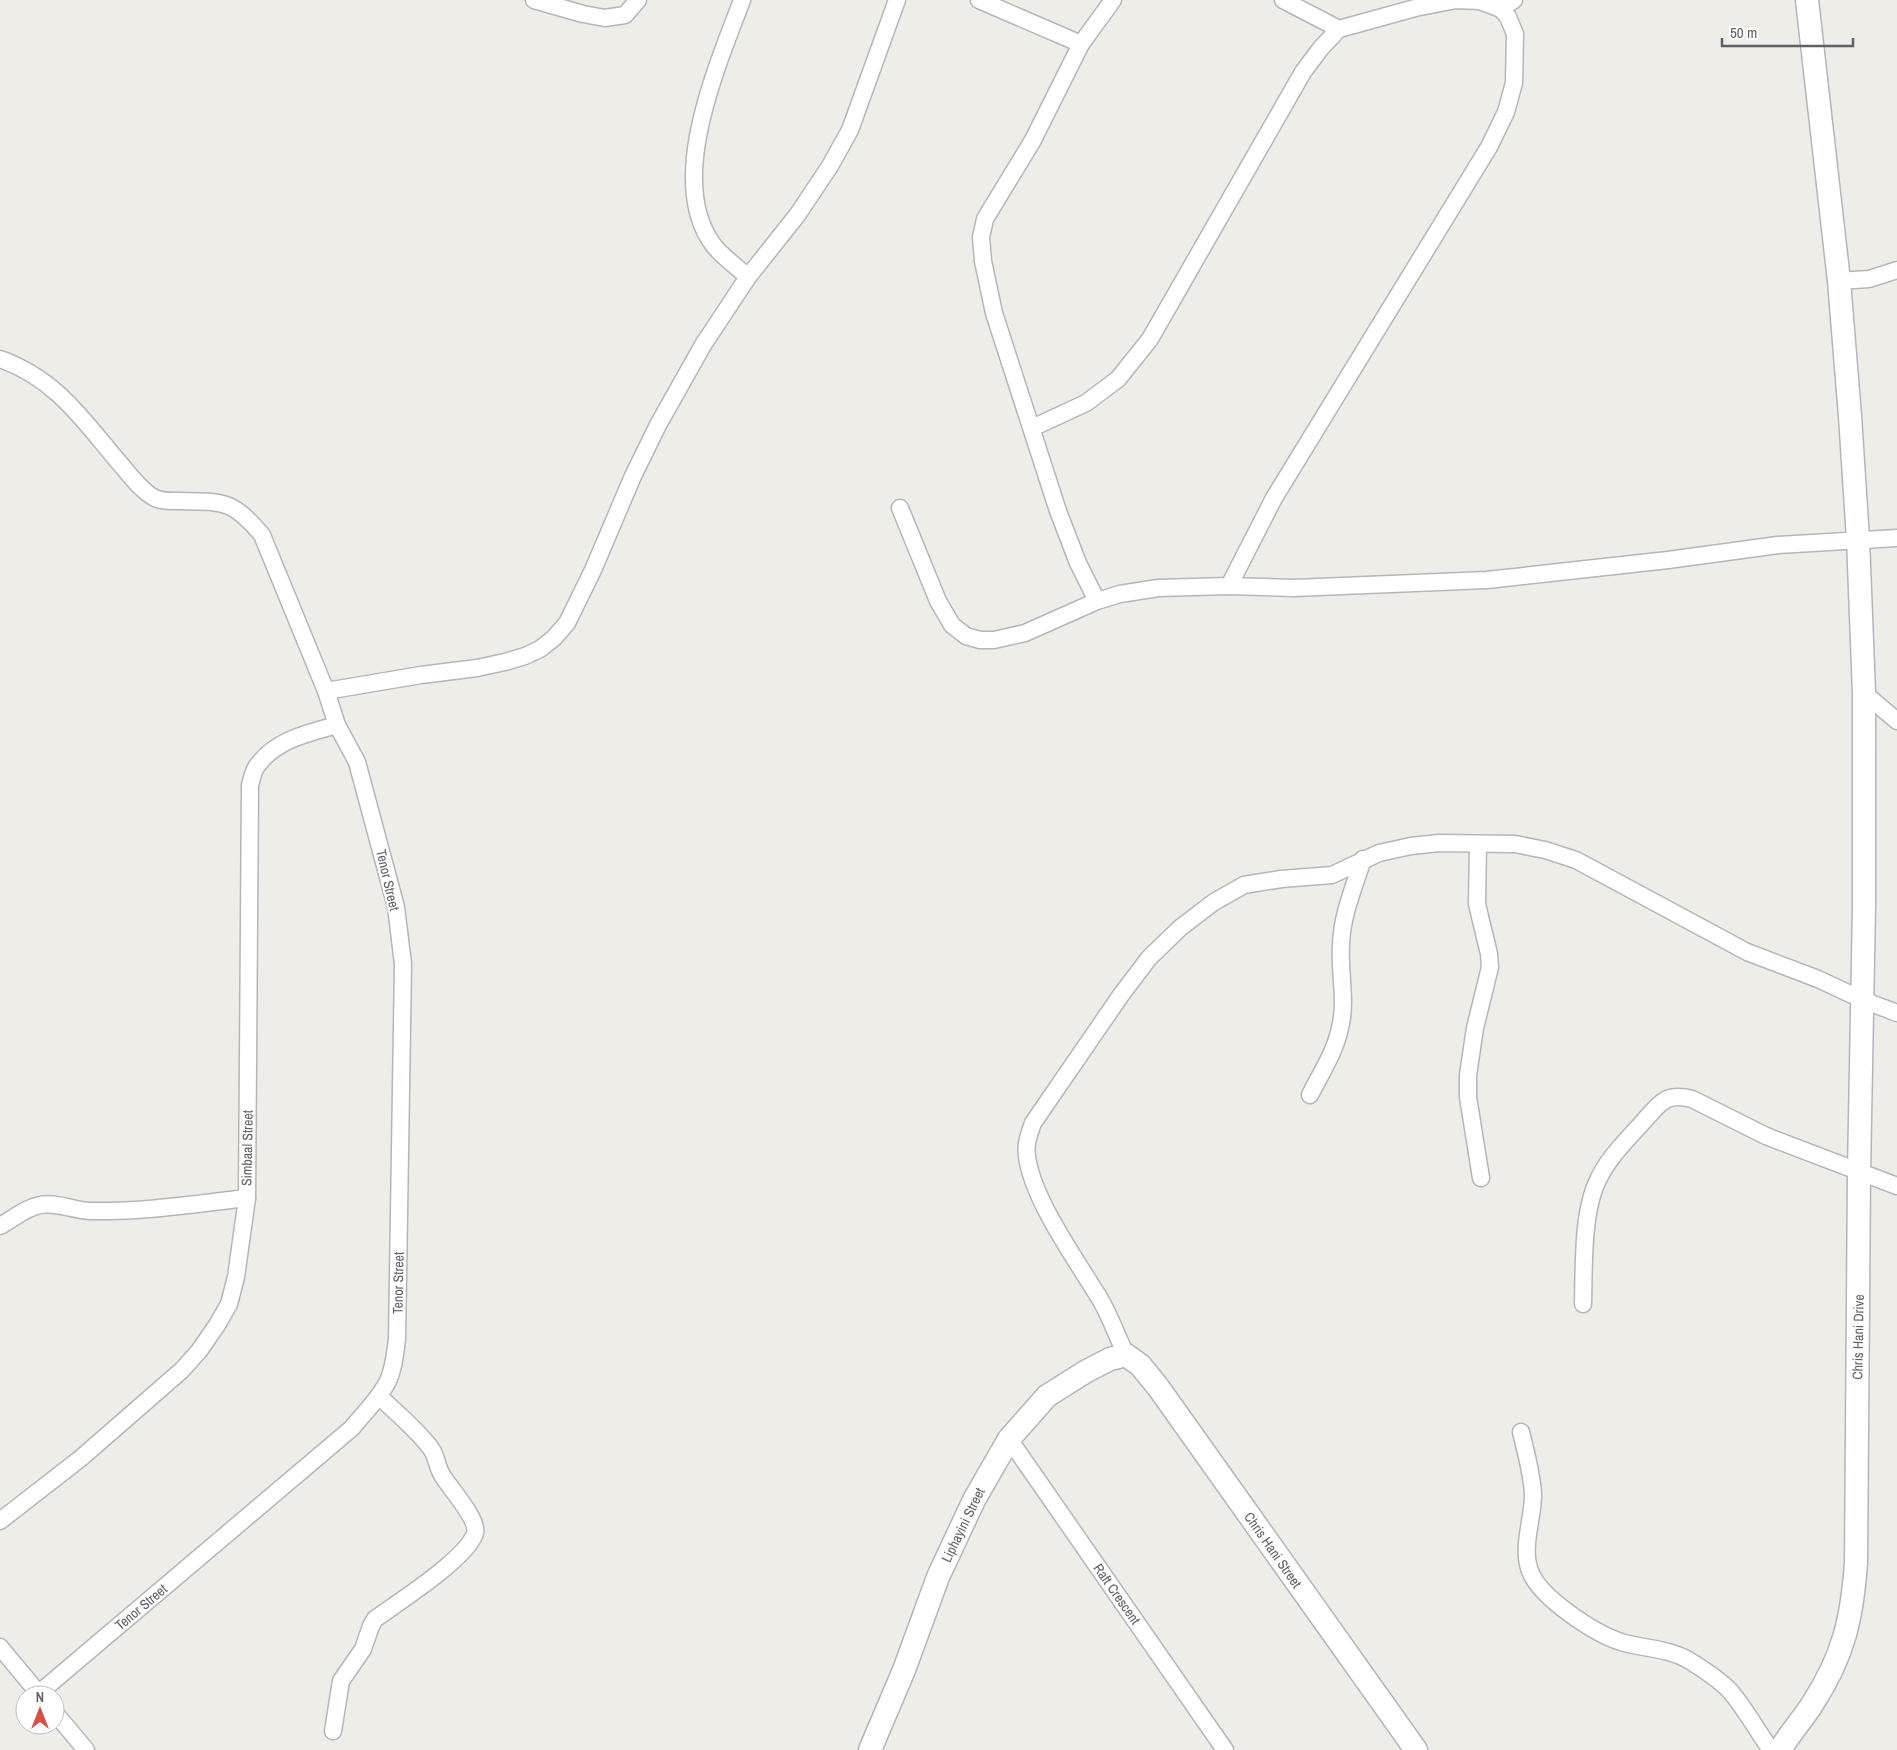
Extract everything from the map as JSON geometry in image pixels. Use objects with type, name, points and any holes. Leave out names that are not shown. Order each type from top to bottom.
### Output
[{"type":"street","points":[[534,0],[583,14],[605,18],[625,15],[638,0]]},
{"type":"street","points":[[742,0],[710,87],[699,130],[695,166],[696,198],[702,223],[714,246],[748,277]]},
{"type":"street","points":[[326,691],[505,662],[540,649],[554,638],[567,623],[578,604],[633,476],[658,425],[702,345],[748,277],[798,214],[830,166],[846,137],[897,0]]},
{"type":"street","points":[[980,0],[1081,44]]},
{"type":"street","points":[[1097,601],[1078,563],[1058,512],[994,313],[983,261],[981,237],[985,218],[1033,140],[1081,44],[1113,0]]},
{"type":"street","points":[[1283,0],[1339,29]]},
{"type":"street","points":[[1032,428],[1086,403],[1118,379],[1150,339],[1303,72],[1321,48],[1339,29],[1414,8],[1456,0],[1508,5],[1508,17],[1515,34],[1514,83],[1506,112],[1489,147],[1274,498],[1229,586]]},
{"type":"street","name":"Chris Hani Drive","points":[[1780,1750],[1813,1704],[1846,1637],[1854,1596],[1856,1563],[1859,1172],[1864,906],[1864,693],[1858,540],[1839,281],[1807,0]]},
{"type":"street","points":[[1839,281],[1869,279],[1897,270]]},
{"type":"street","name":"Tenor Street","points":[[0,359],[28,370],[65,398],[136,482],[155,498],[164,501],[220,502],[231,506],[250,520],[262,534],[326,691],[337,725],[357,762],[364,783],[396,907],[403,964],[397,1340],[394,1362],[388,1381],[352,1428],[50,1685]]},
{"type":"street","points":[[900,508],[938,601],[952,625],[966,636],[980,640],[994,640],[1025,632],[1097,601],[1120,594],[1158,588],[1229,586],[1294,588],[1487,580],[1668,560],[1778,545],[1897,538]]},
{"type":"street","points":[[1864,693],[1897,721]]},
{"type":"street","name":"Simbaal Street","points":[[0,1521],[81,1458],[182,1370],[217,1326],[229,1304],[236,1277],[247,1198],[250,784],[256,767],[272,751],[296,737],[337,725]]},
{"type":"street","points":[[1478,844],[1477,904],[1489,954],[1490,967],[1475,1028],[1468,1074],[1468,1097],[1481,1178]]},
{"type":"street","points":[[1126,1355],[1102,1301],[1072,1254],[1032,1179],[1026,1156],[1028,1136],[1033,1123],[1120,995],[1149,958],[1180,928],[1214,902],[1244,886],[1281,879],[1332,875],[1379,853],[1411,846],[1516,844],[1545,850],[1576,860],[1747,952],[1818,979],[1862,1000],[1897,1013]]},
{"type":"street","points":[[1310,1095],[1334,1048],[1341,1027],[1343,996],[1341,945],[1343,928],[1363,859]]},
{"type":"street","points":[[1583,1304],[1585,1245],[1589,1209],[1597,1181],[1610,1160],[1654,1110],[1668,1098],[1680,1096],[1692,1099],[1766,1136],[1897,1186]]},
{"type":"street","points":[[0,1226],[33,1207],[42,1205],[51,1204],[89,1211],[166,1207],[247,1198]]},
{"type":"street","name":"Liphayini Street","points":[[870,1750],[904,1670],[938,1577],[974,1500],[1009,1439],[1047,1396],[1110,1359],[1126,1355]]},
{"type":"street","name":"Chris Hani Street","points":[[1126,1355],[1140,1365],[1158,1387],[1416,1750]]},
{"type":"street","points":[[333,1731],[342,1681],[364,1649],[375,1619],[436,1576],[462,1552],[476,1531],[472,1520],[439,1469],[432,1451],[378,1396]]},
{"type":"street","points":[[1521,1432],[1531,1472],[1533,1497],[1527,1559],[1534,1579],[1556,1604],[1600,1633],[1621,1642],[1668,1652],[1688,1660],[1713,1676],[1730,1691],[1771,1750]]},
{"type":"street","name":"Raft Crescent","points":[[1009,1439],[1225,1750]]},
{"type":"street","points":[[0,1647],[32,1685]]},
{"type":"street","points":[[65,1725],[86,1750]]}]
